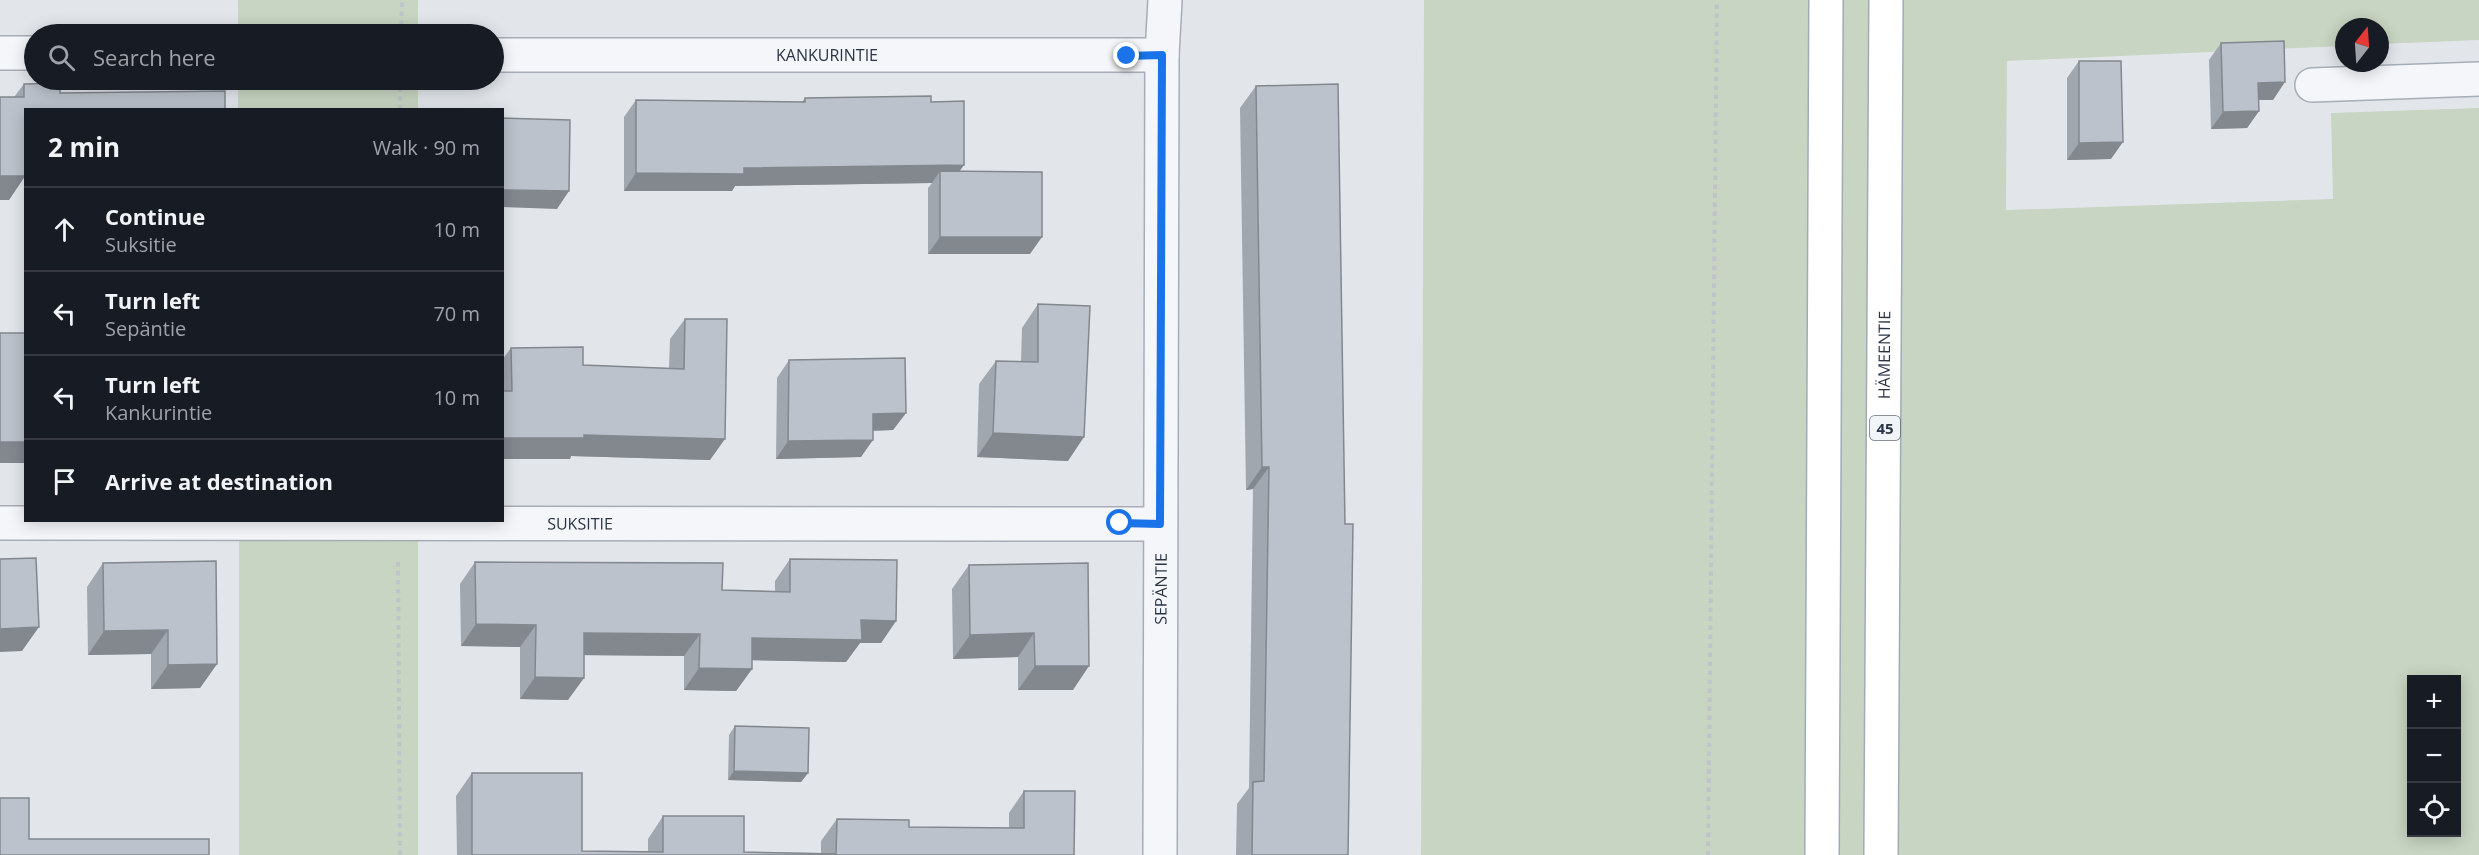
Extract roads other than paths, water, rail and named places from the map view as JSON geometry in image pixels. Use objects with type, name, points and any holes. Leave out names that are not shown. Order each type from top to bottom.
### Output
[{"type":"main road","points":[[1822,855],[1826,0]]},
{"type":"main road","name":"HÄMEENTIE","points":[[1881,855],[1886,0]]},
{"type":"street","name":"SEPÄNTIE","points":[[1160,855],[1162,55],[1165,0]]},
{"type":"street","points":[[0,53],[24,53]]},
{"type":"street","name":"KANKURINTIE","points":[[504,55],[1162,55]]},
{"type":"street","points":[[2312,85],[2479,79]]},
{"type":"street","name":"SUKSITIE","points":[[0,523],[1160,524]]}]
